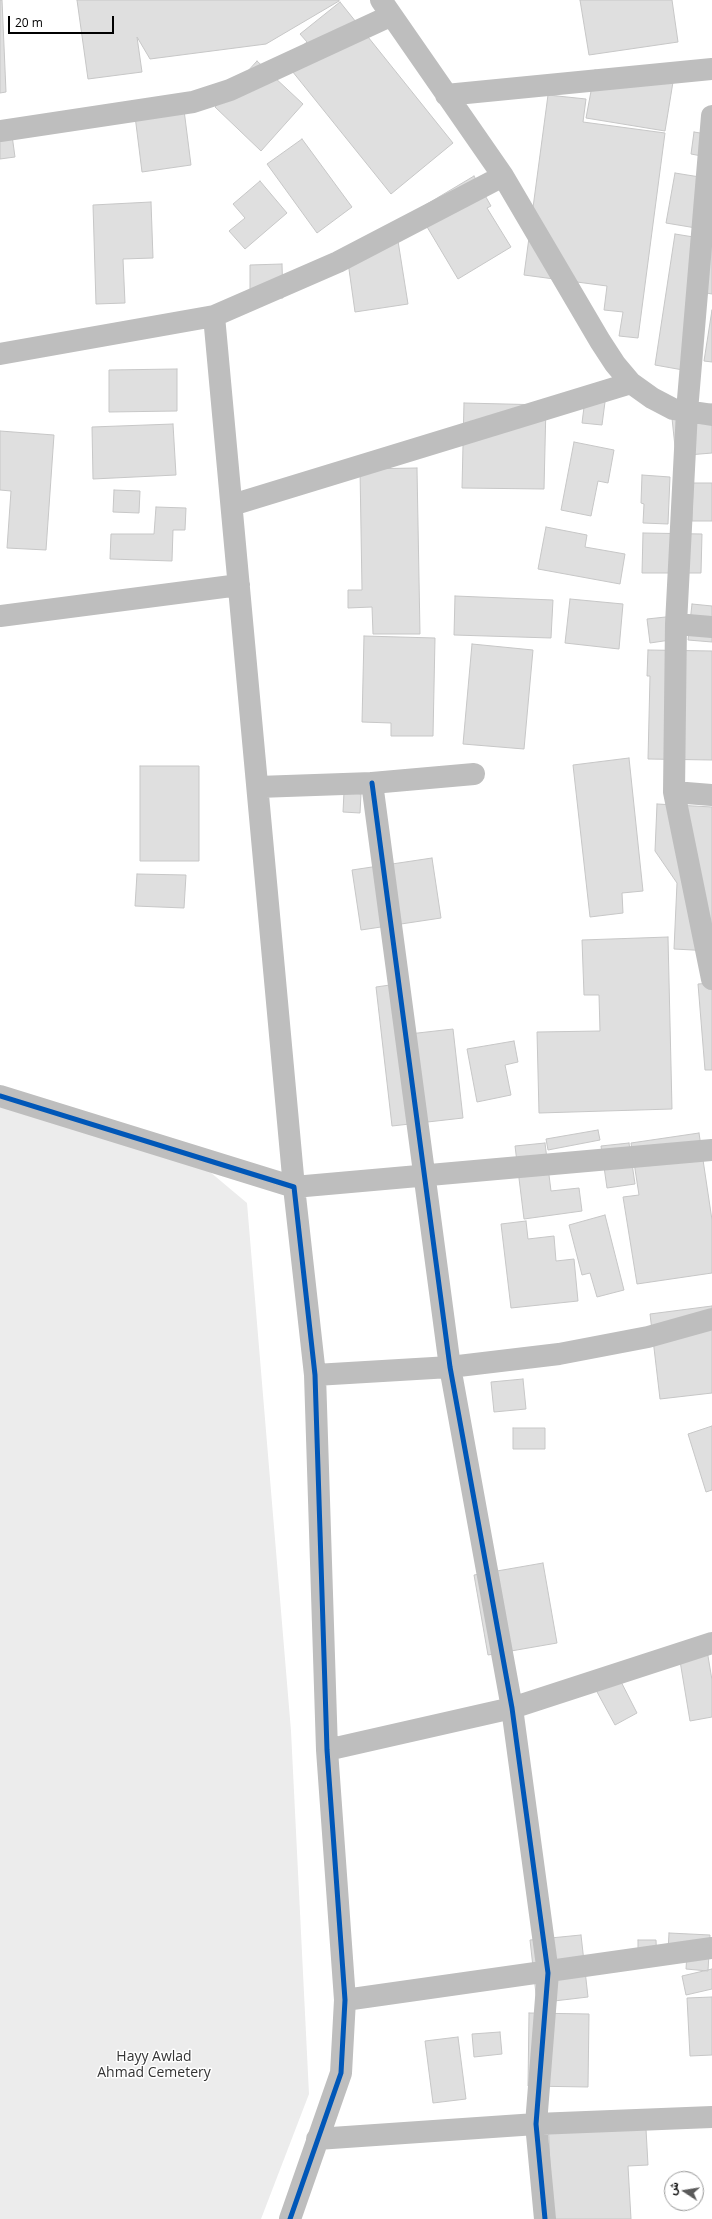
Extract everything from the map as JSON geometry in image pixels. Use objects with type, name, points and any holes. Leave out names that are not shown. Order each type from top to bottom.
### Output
[{"type":"street","points":[[0,131],[194,102],[230,90],[386,8],[503,176],[600,341],[631,383],[666,405],[687,411],[712,415]]},
{"type":"street","points":[[446,95],[712,69]]},
{"type":"street","points":[[712,116],[687,411],[676,624],[674,792],[712,979]]},
{"type":"street","points":[[0,354],[214,316],[338,262],[503,176]]},
{"type":"street","points":[[214,316],[294,1187],[315,1375],[327,1750],[345,2000],[341,2072],[290,2219]]},
{"type":"street","points":[[232,505],[631,383]]},
{"type":"street","points":[[0,616],[239,585]]},
{"type":"street","points":[[676,624],[712,627]]},
{"type":"street","points":[[258,787],[372,783],[474,774]]},
{"type":"street","points":[[372,783],[450,1367],[512,1708],[548,1973],[536,2124],[544,2219]]},
{"type":"street","points":[[674,792],[712,795]]},
{"type":"street","points":[[0,1096],[294,1187],[712,1150]]},
{"type":"street","points":[[315,1375],[450,1367],[559,1354],[648,1337],[712,1319]]},
{"type":"street","points":[[327,1750],[512,1708],[712,1643]]},
{"type":"street","points":[[345,2000],[548,1973],[712,1948]]},
{"type":"street","points":[[317,2139],[536,2124],[712,2117]]},
{"type":"green space","name":"Hayy Awlad Ahmad Cemetery","points":[[0,1088],[197,1161],[247,1203],[291,1731],[309,2094],[261,2219],[0,2219]]},
{"type":"building","points":[[0,0],[2,0],[6,92],[0,93]]},
{"type":"building","points":[[77,0],[339,1],[266,44],[150,59],[137,37],[142,72],[88,79]]},
{"type":"building","points":[[580,0],[672,0],[678,42],[589,55]]},
{"type":"building","points":[[340,2],[453,143],[391,194],[284,61],[307,42],[300,34]]},
{"type":"building","points":[[257,61],[303,104],[261,151],[215,107]]},
{"type":"building","points":[[595,70],[673,82],[665,131],[586,118]]},
{"type":"building","points":[[548,95],[586,99],[583,122],[665,133],[638,338],[619,336],[623,312],[604,310],[607,286],[524,275]]},
{"type":"building","points":[[183,102],[191,165],[142,172],[134,108]]},
{"type":"building","points":[[11,128],[15,157],[0,159],[0,129]]},
{"type":"building","points":[[694,132],[712,135],[712,158],[691,154]]},
{"type":"building","points":[[302,139],[352,207],[317,233],[267,164]]},
{"type":"building","points":[[675,173],[712,179],[708,230],[666,223]]},
{"type":"building","points":[[474,176],[491,206],[487,208],[511,247],[458,279],[417,210]]},
{"type":"building","points":[[260,181],[287,213],[245,249],[229,231],[245,218],[233,204]]},
{"type":"building","points":[[151,202],[153,258],[123,259],[125,303],[96,304],[93,205]]},
{"type":"building","points":[[675,234],[712,240],[712,294],[695,291],[683,370],[655,365]]},
{"type":"building","points":[[398,241],[408,304],[355,312],[346,248]]},
{"type":"building","points":[[282,264],[283,298],[250,298],[250,265]]},
{"type":"building","points":[[712,310],[712,362],[704,361]]},
{"type":"building","points":[[177,369],[177,411],[109,412],[109,370]]},
{"type":"building","points":[[585,399],[605,402],[602,425],[582,423]]},
{"type":"building","points":[[464,403],[546,405],[544,489],[462,488]]},
{"type":"building","points":[[712,404],[712,453],[676,456],[671,409]]},
{"type":"building","points":[[173,424],[176,475],[93,479],[92,427]]},
{"type":"building","points":[[0,431],[54,435],[46,550],[7,548],[11,491],[0,490]]},
{"type":"building","points":[[574,442],[614,450],[608,483],[598,481],[591,516],[561,510]]},
{"type":"building","points":[[417,468],[420,634],[373,634],[372,607],[348,608],[348,590],[362,590],[360,469]]},
{"type":"building","points":[[642,475],[670,477],[668,524],[643,523],[644,504],[641,503]]},
{"type":"building","points":[[693,483],[712,483],[712,521],[692,521]]},
{"type":"building","points":[[114,490],[140,491],[139,513],[113,512]]},
{"type":"building","points":[[156,507],[186,508],[185,530],[173,530],[172,561],[110,559],[111,534],[154,534]]},
{"type":"building","points":[[546,527],[587,535],[585,547],[625,554],[620,584],[538,569]]},
{"type":"building","points":[[643,533],[702,534],[701,573],[642,573]]},
{"type":"building","points":[[455,596],[553,600],[551,638],[454,635]]},
{"type":"building","points":[[570,599],[623,604],[619,649],[565,643]]},
{"type":"building","points":[[692,604],[712,606],[712,642],[688,640]]},
{"type":"building","points":[[675,616],[677,639],[650,643],[647,619]]},
{"type":"building","points":[[364,636],[435,638],[433,736],[391,736],[391,723],[362,722]]},
{"type":"building","points":[[472,644],[533,650],[524,749],[463,744]]},
{"type":"building","points":[[648,650],[712,651],[712,760],[648,759],[650,676],[647,676]]},
{"type":"building","points":[[629,758],[643,891],[622,893],[623,913],[590,917],[573,765]]},
{"type":"building","points":[[140,766],[199,766],[199,861],[140,861]]},
{"type":"building","points":[[344,792],[361,794],[360,813],[343,812]]},
{"type":"building","points":[[657,804],[712,807],[712,951],[674,949],[677,883],[655,851]]},
{"type":"building","points":[[432,858],[441,918],[361,930],[352,870]]},
{"type":"building","points":[[137,874],[186,875],[184,908],[135,906]]},
{"type":"building","points":[[668,937],[672,1109],[539,1113],[537,1032],[600,1031],[599,995],[584,995],[582,940]]},
{"type":"building","points":[[404,983],[409,1034],[453,1029],[463,1118],[392,1126],[376,987]]},
{"type":"building","points":[[712,983],[712,1070],[705,1070],[698,984]]},
{"type":"building","points":[[514,1041],[518,1062],[505,1065],[511,1095],[477,1102],[467,1049]]},
{"type":"building","points":[[598,1130],[600,1140],[548,1150],[546,1139]]},
{"type":"building","points":[[699,1133],[712,1220],[712,1273],[637,1284],[623,1197],[639,1195],[631,1143]]},
{"type":"building","points":[[545,1143],[551,1191],[579,1188],[582,1211],[524,1219],[515,1146]]},
{"type":"building","points":[[629,1143],[635,1184],[607,1188],[601,1146]]},
{"type":"building","points":[[605,1215],[624,1290],[597,1297],[590,1273],[582,1275],[569,1225]]},
{"type":"building","points":[[526,1221],[528,1239],[554,1236],[556,1261],[574,1259],[578,1301],[511,1308],[501,1224]]},
{"type":"building","points":[[712,1306],[712,1393],[660,1399],[650,1314]]},
{"type":"building","points":[[523,1379],[526,1409],[494,1412],[491,1382]]},
{"type":"building","points":[[712,1426],[712,1490],[706,1492],[688,1434]]},
{"type":"building","points":[[513,1428],[545,1428],[545,1449],[513,1449]]},
{"type":"building","points":[[543,1563],[557,1643],[488,1655],[474,1575]]},
{"type":"building","points":[[707,1650],[712,1680],[712,1717],[690,1721],[679,1655]]},
{"type":"building","points":[[613,1666],[637,1713],[615,1725],[590,1679]]},
{"type":"building","points":[[669,1933],[710,1935],[708,1971],[686,1969],[687,1953],[668,1952]]},
{"type":"building","points":[[581,1935],[588,1997],[537,2003],[530,1940]]},
{"type":"building","points":[[638,1940],[656,1940],[657,1965],[638,1965]]},
{"type":"building","points":[[712,1969],[712,1989],[686,1995],[682,1976]]},
{"type":"building","points":[[712,1997],[712,2055],[690,2056],[687,1998]]},
{"type":"building","points":[[529,2013],[589,2014],[588,2087],[528,2086]]},
{"type":"building","points":[[500,2032],[502,2054],[474,2057],[472,2034]]},
{"type":"building","points":[[458,2037],[466,2099],[433,2103],[425,2041]]},
{"type":"building","points":[[645,2111],[648,2165],[628,2166],[631,2219],[552,2219],[548,2116]]},
{"type":"cycle path","points":[[372,783],[450,1367],[512,1708],[548,1973],[536,2124],[545,2219]]},
{"type":"cycle path","points":[[0,1096],[294,1187],[315,1375],[327,1750],[345,2000],[341,2073],[290,2219]]}]
